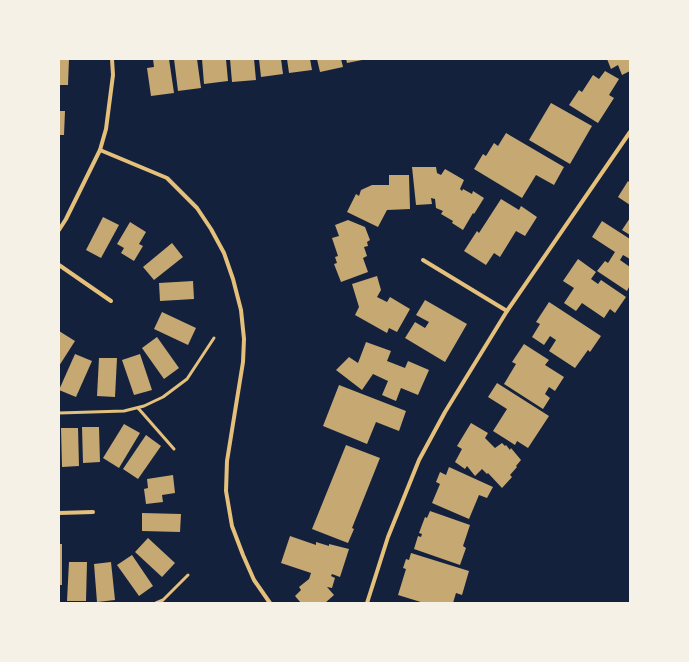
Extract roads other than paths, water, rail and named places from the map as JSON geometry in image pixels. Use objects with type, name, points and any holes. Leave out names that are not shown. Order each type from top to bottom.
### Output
[{"type":"street","points":[[59,230],[66,219],[100,150],[106,129],[112,75],[112,59]]},
{"type":"street","points":[[367,603],[388,537],[419,460],[445,412],[507,311],[630,132]]},
{"type":"street","points":[[100,150],[167,178],[197,208],[211,229],[224,253],[241,310],[244,339],[243,362],[227,462],[226,491],[232,526],[243,555],[254,580],[270,603]]},
{"type":"street","points":[[423,260],[507,311]]},
{"type":"street","points":[[59,265],[111,301]]},
{"type":"street","points":[[59,513],[93,512]]},
{"type":"lane","points":[[59,413],[124,411],[144,406],[163,398],[187,379],[214,338]]},
{"type":"lane","points":[[138,408],[174,449]]},
{"type":"lane","points":[[156,603],[163,600],[188,575]]}]
